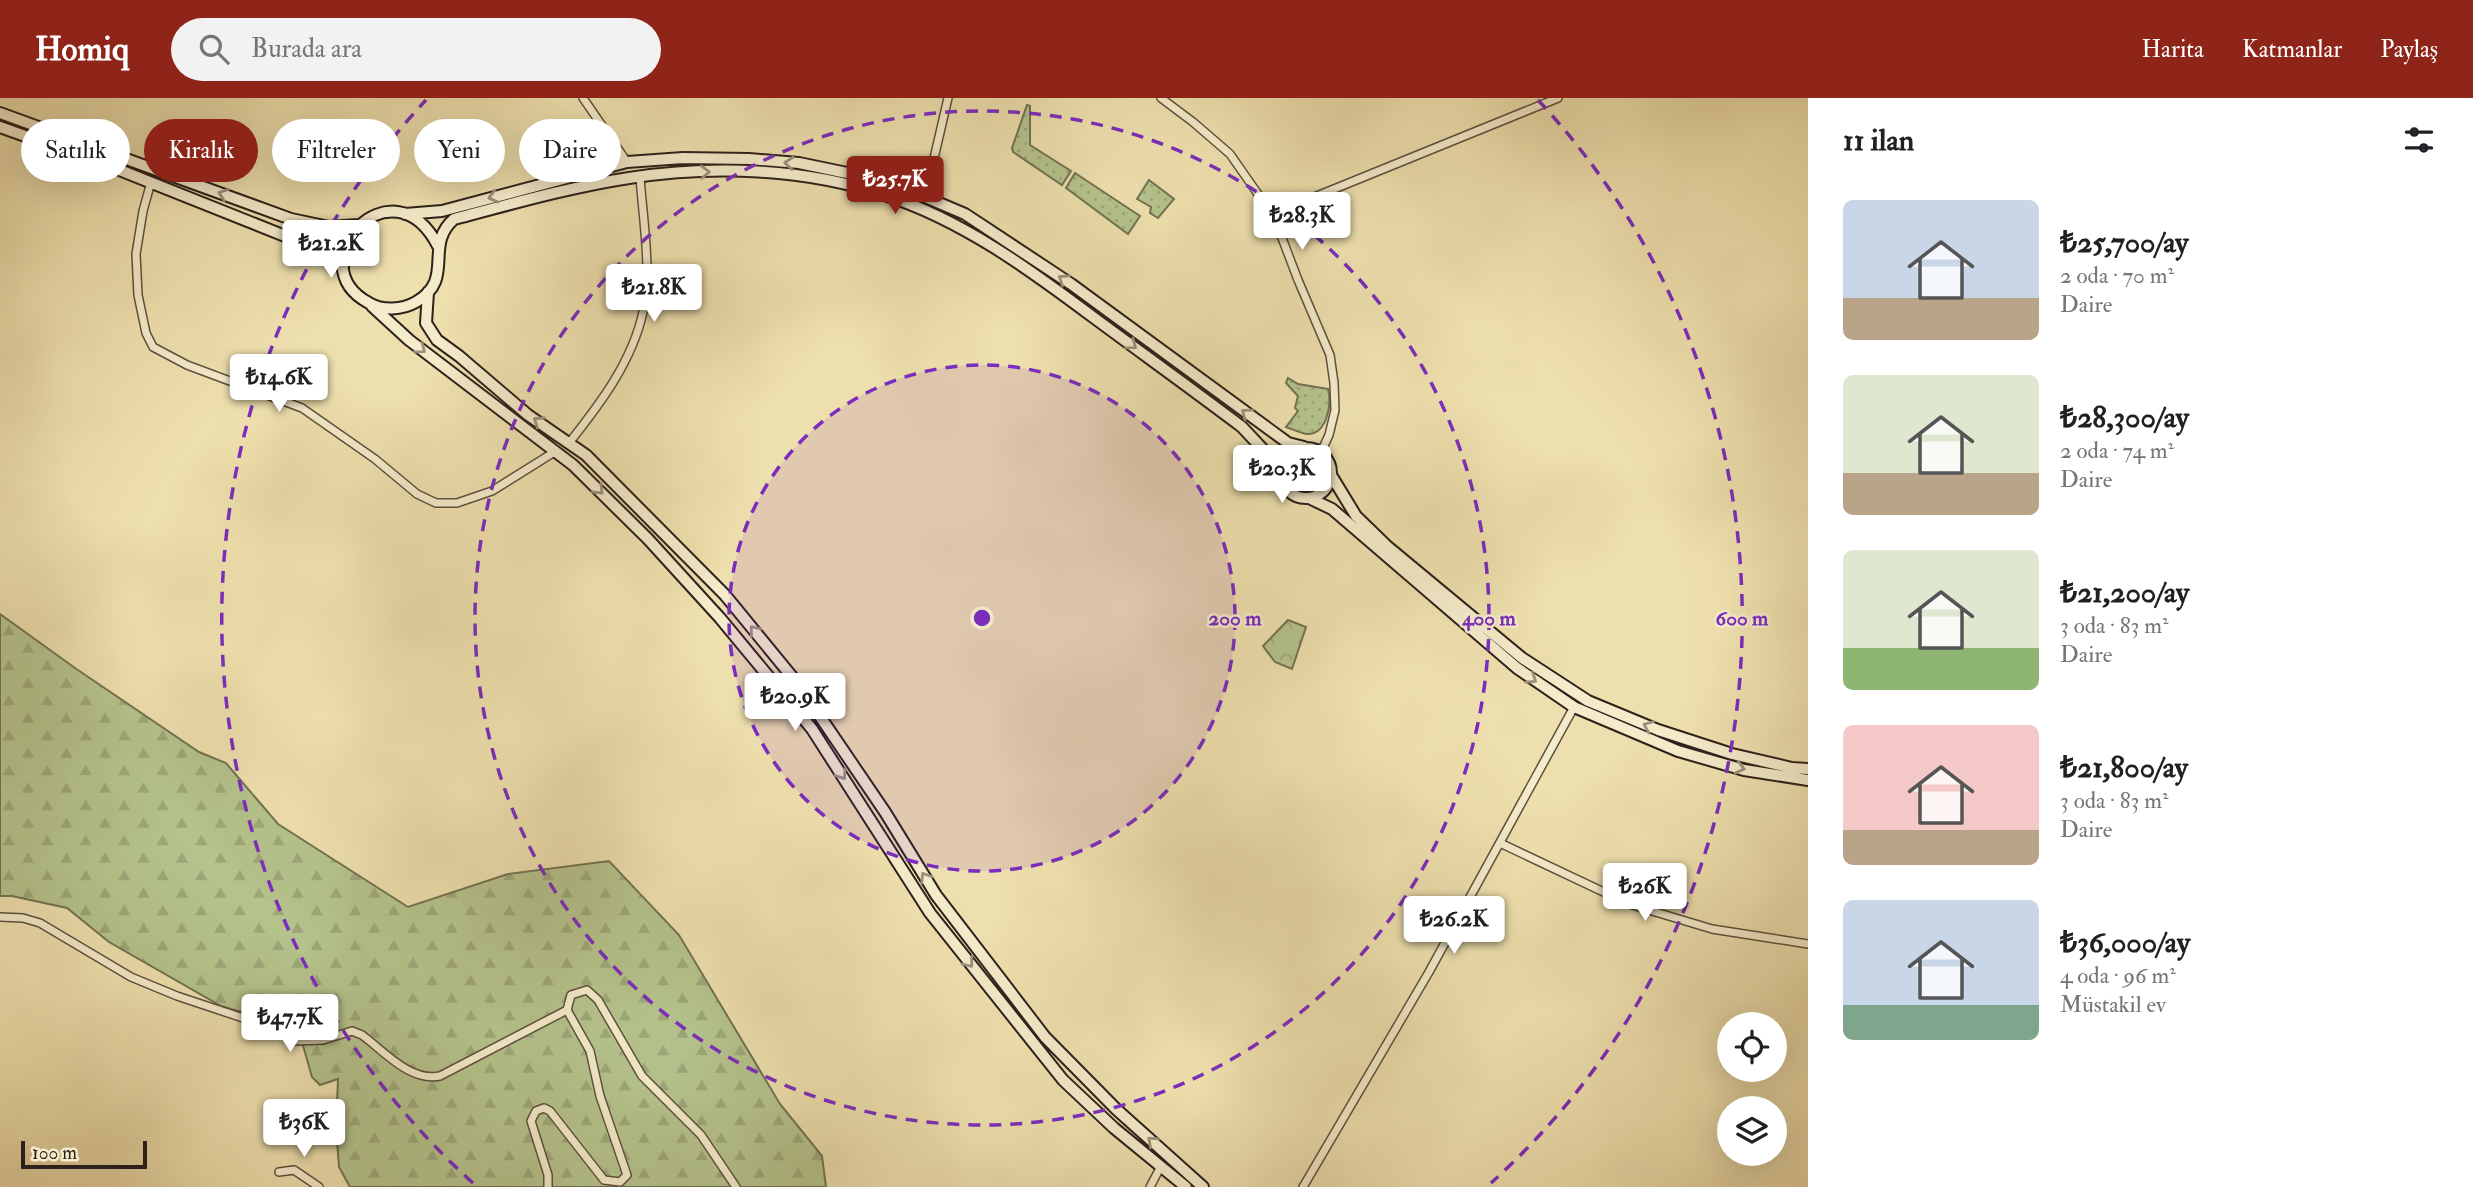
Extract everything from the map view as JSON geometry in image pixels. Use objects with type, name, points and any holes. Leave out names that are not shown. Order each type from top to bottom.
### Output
[{"type":"street","points":[[583,98],[627,162]]},
{"type":"street","points":[[925,197],[948,98]]},
{"type":"street","points":[[1161,98],[1230,154],[1274,217],[1330,355],[1335,410],[1329,435],[1321,452]]},
{"type":"street","points":[[1274,217],[1307,200],[1558,98]]},
{"type":"street","points":[[0,113],[290,219],[329,228],[359,225]]},
{"type":"street","points":[[0,127],[300,242],[326,253],[343,267]]},
{"type":"street","points":[[1186,1187],[1114,1128],[1063,1080],[930,913],[811,729],[720,618],[648,539],[573,464],[410,340],[357,295],[348,282],[343,267],[344,251],[349,237],[359,225],[372,216],[388,212],[404,214],[442,211],[627,162],[683,158],[799,163],[852,174],[925,197],[965,214],[1013,245],[1125,323],[1287,443],[1321,452],[1330,466],[1331,475],[1356,516],[1388,547],[1522,658],[1588,701],[1658,730],[1732,754],[1792,768],[1808,769]]},
{"type":"street","points":[[438,246],[445,227],[454,219],[535,198],[640,177],[752,171],[826,179],[886,195],[957,226],[1031,271],[1242,427],[1272,459],[1283,483],[1293,495],[1309,498],[1332,509],[1517,668],[1574,707],[1678,751],[1744,770],[1808,780]]},
{"type":"street","points":[[569,443],[616,379],[632,346],[643,312],[646,279],[640,177]]},
{"type":"street","points":[[151,183],[136,254],[138,295],[146,332],[153,347],[187,365],[302,408],[376,459],[417,494],[436,503],[457,503],[492,491],[556,451]]},
{"type":"street","points":[[370,304],[385,309],[401,308],[416,302],[428,292],[437,278],[440,262],[438,246],[419,220],[404,214]]},
{"type":"street","points":[[428,292],[426,323],[437,340],[528,415],[586,455],[725,595],[797,684],[885,812],[936,895],[1045,1037],[1116,1109],[1203,1187]]},
{"type":"street","points":[[1280,475],[1281,467],[1289,454],[1304,447]]},
{"type":"street","points":[[1309,498],[1324,490],[1331,475]]},
{"type":"street","points":[[1303,1187],[1429,972],[1574,707]]},
{"type":"street","points":[[1500,843],[1629,904],[1712,929],[1808,944]]},
{"type":"street","points":[[0,917],[23,918],[44,925],[131,977],[177,996],[273,1028],[293,1041],[323,1041],[352,1031],[362,1035],[413,1074],[427,1078],[440,1076],[567,1010],[572,995],[587,990],[598,1000],[642,1076],[701,1135],[736,1187]]},
{"type":"street","points":[[548,1187],[548,1175],[531,1121],[536,1111],[544,1108],[550,1111],[604,1180],[620,1182],[627,1175],[600,1096],[590,1051],[567,1010]]},
{"type":"street","points":[[1150,1187],[1161,1166]]},
{"type":"street","points":[[279,1172],[295,1170],[318,1187]]},
{"type":"green space","points":[[1027,105],[1030,106],[1030,145],[1071,171],[1062,185],[1013,152],[1012,148]]},
{"type":"green space","points":[[1075,173],[1140,216],[1128,234],[1066,188]]},
{"type":"green space","points":[[1149,180],[1174,199],[1158,218],[1150,213],[1151,207],[1137,199]]},
{"type":"green space","points":[[1288,378],[1298,384],[1328,389],[1327,418],[1314,433],[1307,434],[1286,427],[1298,411],[1295,408],[1298,396],[1286,383]]},
{"type":"green space","points":[[0,614],[199,752],[226,763],[278,824],[408,907],[508,874],[609,861],[679,935],[780,1104],[822,1156],[826,1187],[350,1187],[339,1167],[336,1128],[338,1079],[320,1085],[312,1077],[298,1028],[221,1006],[109,942],[67,908],[12,896],[0,896]]},
{"type":"green space","points":[[1288,620],[1306,627],[1292,669],[1275,662],[1263,646]]}]
